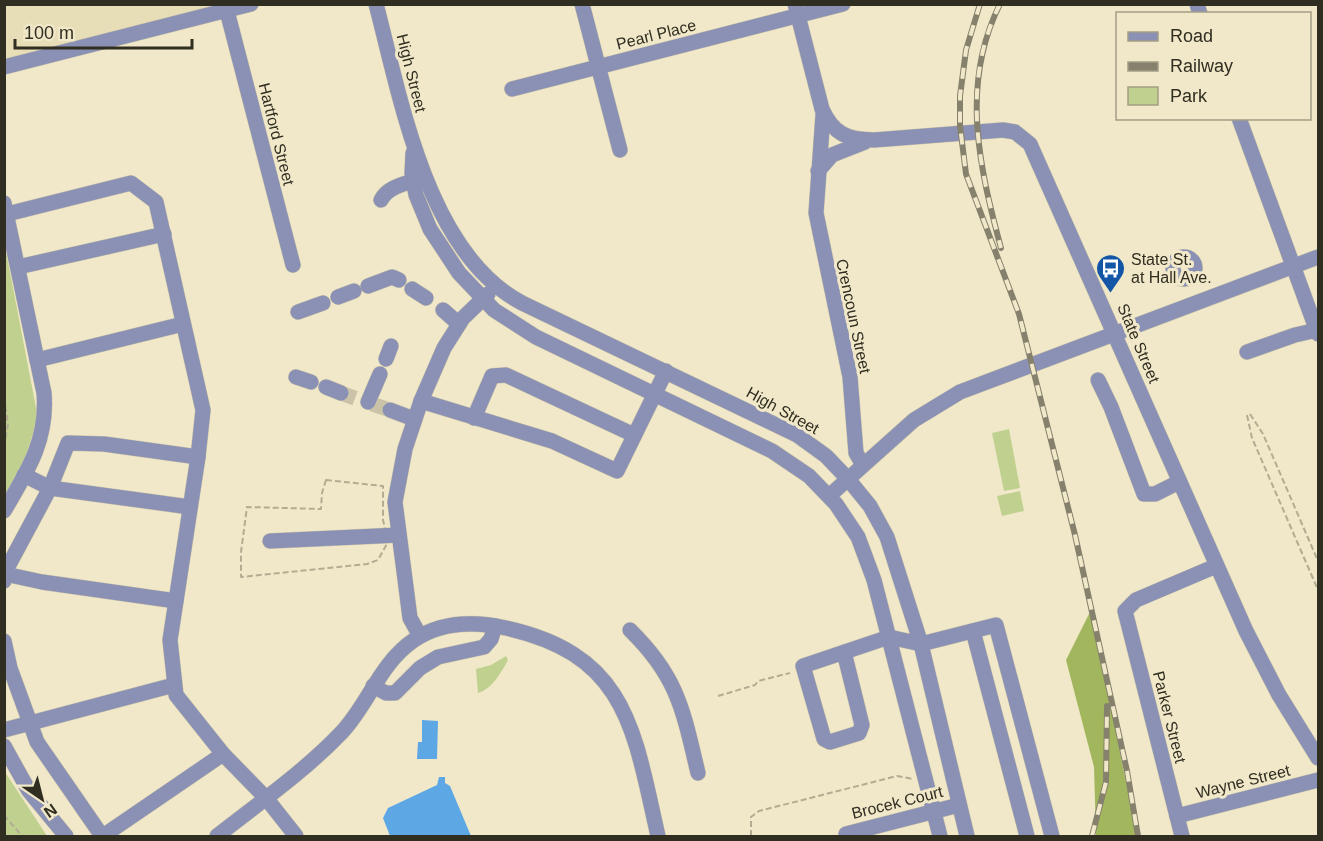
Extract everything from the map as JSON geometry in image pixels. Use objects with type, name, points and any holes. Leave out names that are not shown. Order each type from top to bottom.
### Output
[{"type":"street","points":[[4,68],[251,4]]},
{"type":"street","name":"High Street","points":[[376,4],[413,150],[452,231],[473,262],[496,286],[522,303],[797,435],[826,456],[848,478],[870,506],[886,537],[921,644],[967,837]]},
{"type":"street","points":[[582,4],[620,150]]},
{"type":"street","name":"Pearl Place","points":[[512,89],[797,10],[843,4]]},
{"type":"street","name":"State Street","points":[[797,10],[822,109],[828,122],[841,135],[856,140],[874,140],[995,130],[1015,132],[1026,140],[1038,157],[1216,566],[1267,674],[1318,758]]},
{"type":"street","name":"Hartford Street","points":[[227,11],[293,266]]},
{"type":"street","name":"Crencoun Street","points":[[822,109],[823,139],[815,199],[817,226],[850,376],[856,453],[862,465]]},
{"type":"street","points":[[1240,120],[1318,332],[1295,335],[1247,352]]},
{"type":"street","points":[[818,172],[832,155],[874,140]]},
{"type":"street","name":"High Street","points":[[413,150],[413,181],[420,207],[436,240],[451,263],[482,299],[504,318],[525,332],[772,451],[800,469],[829,496],[849,521],[862,547],[889,637],[940,837]]},
{"type":"street","points":[[381,200],[384,194],[413,181]]},
{"type":"street","points":[[4,511],[38,447],[46,417],[37,360],[6,209],[131,183],[156,201],[203,410],[170,640],[176,695],[223,754],[266,798],[296,837]]},
{"type":"street","points":[[18,267],[164,234]]},
{"type":"street","points":[[829,496],[914,420],[946,398],[991,378],[1318,257]]},
{"type":"street","points":[[339,297],[392,277],[399,280]]},
{"type":"street","points":[[420,636],[411,618],[395,502],[405,449],[414,419],[436,365],[459,324],[496,286]]},
{"type":"street","points":[[412,289],[426,298]]},
{"type":"street","points":[[298,312],[323,303]]},
{"type":"street","points":[[443,310],[459,324]]},
{"type":"street","points":[[37,360],[183,324]]},
{"type":"street","points":[[421,401],[552,441],[617,471],[666,371]]},
{"type":"street","points":[[366,402],[380,374]]},
{"type":"street","points":[[474,418],[492,376],[507,375],[634,435]]},
{"type":"street","points":[[1098,380],[1112,407],[1144,494],[1155,494],[1179,483]]},
{"type":"street","points":[[326,387],[341,393]]},
{"type":"street","points":[[390,410],[414,419]]},
{"type":"street","points":[[177,601],[5,576],[50,488],[68,443],[104,444],[198,457]]},
{"type":"street","points":[[24,475],[50,488],[190,507]]},
{"type":"street","points":[[270,541],[399,535]]},
{"type":"street","name":"Parker Street","points":[[1182,837],[1125,616],[1127,606],[1136,600],[1216,566]]},
{"type":"street","points":[[217,837],[341,733],[395,656],[420,636],[457,624],[495,626],[539,638],[566,649],[589,666],[611,688],[633,731],[658,837]]},
{"type":"street","points":[[844,652],[862,725],[859,733],[830,742],[824,739],[803,666],[844,652],[889,637],[921,644],[996,625],[1052,837]]},
{"type":"street","points":[[374,686],[386,693],[395,693],[420,668],[438,657],[484,647],[491,639],[495,626]]},
{"type":"street","points":[[630,630],[650,649],[672,681],[686,722],[698,773]]},
{"type":"street","points":[[973,631],[1027,837]]},
{"type":"street","points":[[4,641],[10,668],[32,723],[37,742],[102,836],[223,754]]},
{"type":"street","points":[[4,730],[174,684]]},
{"type":"street","points":[[4,746],[29,791],[66,837]]},
{"type":"street","name":"Wayne Street","points":[[1177,816],[1318,780]]},
{"type":"street","name":"Brocek Court","points":[[847,837],[846,834],[884,830],[959,805]]},
{"type":"path","points":[[4,397],[8,424],[4,448]]},
{"type":"path","points":[[1318,561],[1263,434],[1248,415],[1252,438],[1318,590]]},
{"type":"path","points":[[718,696],[755,685],[758,681],[786,675],[803,666]]},
{"type":"path","points":[[751,837],[751,817],[759,811],[897,776],[907,779],[925,776]]},
{"type":"path","points":[[4,815],[22,837]]},
{"type":"shaded area","points":[[4,5],[253,5],[5,66]]},
{"type":"green space","points":[[4,241],[38,418],[21,471],[4,498]]},
{"type":"green space","points":[[1009,429],[1020,488],[1004,491],[992,433]]},
{"type":"green space","points":[[1020,491],[1024,511],[1002,516],[997,496]]},
{"type":"green space","points":[[1091,610],[1137,836],[1096,836],[1094,767],[1066,660]]},
{"type":"green space","points":[[506,656],[508,660],[496,680],[488,688],[478,693],[476,669],[491,665]]},
{"type":"green space","points":[[5,772],[47,836],[5,836]]},
{"type":"water","points":[[422,720],[438,721],[437,759],[417,759],[418,742],[422,742]]},
{"type":"water","points":[[439,777],[445,777],[445,783],[450,786],[471,836],[390,836],[383,818],[388,808],[437,785]]},
{"type":"tunnel","points":[[341,393],[357,399]]},
{"type":"tunnel","points":[[372,404],[390,410]]},
{"type":"railway","points":[[980,4],[966,50],[960,96],[960,126],[966,174],[1019,314],[1075,535],[1127,771],[1138,836]]},
{"type":"railway","points":[[1000,4],[988,34],[980,64],[977,125],[986,187],[1001,248]]},
{"type":"railway","points":[[1092,836],[1106,782],[1107,706]]},
{"type":"place","name":"State St. at Hall Ave.","points":[[1110,294]]}]
